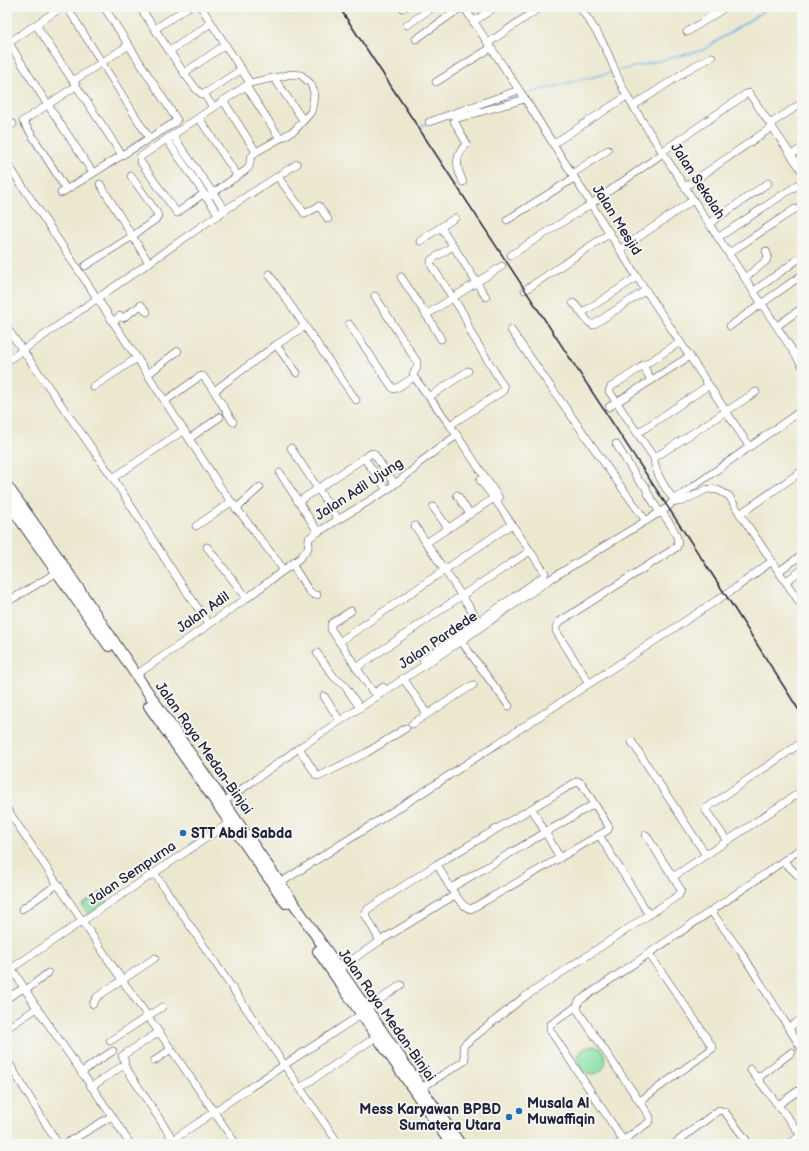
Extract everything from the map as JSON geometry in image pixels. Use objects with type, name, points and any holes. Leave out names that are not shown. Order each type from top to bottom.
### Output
[{"type":"highway","name":"Jalan Raya Medan-Binjai","points":[[7,486],[31,527],[221,804],[280,883],[336,971]]},
{"type":"highway","name":"Jalan Raya Medan-Binjai","points":[[7,501],[31,527]]},
{"type":"highway","name":"Jalan Raya Medan-Binjai","points":[[61,570],[136,675],[221,804]]},
{"type":"highway","name":"Jalan Raya Medan-Binjai","points":[[233,821],[294,915],[421,1088],[460,1144]]},
{"type":"highway","name":"Jalan Raya Medan-Binjai","points":[[365,1011],[376,1037],[451,1144]]},
{"type":"street","points":[[62,7],[8,44],[93,173]]},
{"type":"street","points":[[67,7],[149,138]]},
{"type":"street","points":[[104,7],[129,45],[177,120],[64,191],[22,121],[48,104],[101,62],[129,45]]},
{"type":"street","points":[[141,7],[184,73],[197,90],[204,94],[213,107]]},
{"type":"street","points":[[155,29],[188,7]]},
{"type":"street","points":[[201,7],[242,69],[248,84],[279,138]]},
{"type":"street","points":[[407,25],[433,7]]},
{"type":"street","points":[[416,39],[463,7]]},
{"type":"street","name":"Jalan Mesjid","points":[[463,7],[522,95],[621,249],[637,277],[749,446]]},
{"type":"street","points":[[473,22],[495,7]]},
{"type":"street","name":"Jalan Sekolah","points":[[580,7],[604,44],[617,76],[633,106],[802,365]]},
{"type":"street","points":[[686,32],[726,7]]},
{"type":"street","points":[[436,82],[489,46],[539,8]]},
{"type":"street","points":[[170,51],[211,23]]},
{"type":"street","points":[[36,25],[122,155]]},
{"type":"street","points":[[184,73],[225,45]]},
{"type":"street","points":[[633,106],[694,66],[712,57]]},
{"type":"street","points":[[204,94],[242,69]]},
{"type":"street","points":[[297,74],[301,75],[311,84],[314,92],[312,107],[308,116],[295,130],[256,152],[251,157],[249,167],[207,195],[177,212],[140,161],[140,157],[248,84],[274,78],[297,74]]},
{"type":"street","points":[[274,78],[303,120]]},
{"type":"street","points":[[511,255],[591,204],[749,93],[802,171]]},
{"type":"street","points":[[429,122],[522,95]]},
{"type":"street","points":[[464,182],[457,166],[460,152],[467,144],[454,122],[455,119],[522,95]]},
{"type":"street","points":[[553,144],[627,96]]},
{"type":"street","points":[[223,100],[256,152]]},
{"type":"street","points":[[685,187],[802,103]]},
{"type":"street","points":[[199,118],[237,175]]},
{"type":"street","points":[[170,138],[207,195],[222,213]]},
{"type":"street","points":[[791,155],[802,148]]},
{"type":"street","points":[[507,220],[573,176],[608,150]]},
{"type":"street","points":[[7,163],[148,374],[221,488],[284,570]]},
{"type":"street","points":[[7,361],[22,349],[222,213],[297,164]]},
{"type":"street","points":[[85,266],[131,237],[155,220],[158,216],[131,176]]},
{"type":"street","points":[[278,177],[305,214],[319,206],[328,219]]},
{"type":"street","points":[[719,237],[802,182]]},
{"type":"street","points":[[710,223],[768,183]]},
{"type":"street","points":[[100,184],[131,237],[149,263]]},
{"type":"street","points":[[621,249],[693,200]]},
{"type":"street","points":[[729,253],[795,209]]},
{"type":"street","points":[[420,241],[455,218]]},
{"type":"street","points":[[441,227],[486,297]]},
{"type":"street","points":[[525,290],[610,233]]},
{"type":"street","points":[[450,425],[503,391],[504,387],[471,333],[464,315],[431,265],[431,260],[453,246]]},
{"type":"street","points":[[746,277],[766,261],[768,256],[766,251]]},
{"type":"street","points":[[754,291],[798,260]]},
{"type":"street","points":[[426,315],[502,266]]},
{"type":"street","points":[[269,274],[356,400]]},
{"type":"street","points":[[730,326],[802,275]]},
{"type":"street","points":[[582,313],[637,277]]},
{"type":"street","points":[[401,278],[441,339]]},
{"type":"street","points":[[573,303],[593,325],[646,290]]},
{"type":"street","points":[[375,296],[417,362],[417,368],[413,374],[414,377],[450,425],[552,578]]},
{"type":"street","points":[[113,322],[120,316],[123,318],[141,305],[147,312]]},
{"type":"street","points":[[777,326],[802,308]]},
{"type":"street","points":[[349,324],[394,389],[398,388],[414,377]]},
{"type":"street","points":[[214,391],[276,345],[305,326]]},
{"type":"street","points":[[7,328],[113,478],[208,623]]},
{"type":"street","points":[[511,330],[646,521]]},
{"type":"street","points":[[680,342],[609,388],[612,405],[638,433],[654,458],[654,466],[674,500],[681,502],[707,489],[718,490],[729,496],[802,606]]},
{"type":"street","points":[[276,345],[297,373]]},
{"type":"street","points":[[795,354],[802,349]]},
{"type":"street","points":[[148,374],[178,350]]},
{"type":"street","points":[[612,405],[690,356]]},
{"type":"street","points":[[93,387],[137,358]]},
{"type":"street","points":[[643,365],[651,380]]},
{"type":"street","points":[[429,397],[468,371]]},
{"type":"street","points":[[165,401],[199,377],[203,376],[233,422]]},
{"type":"street","points":[[638,433],[709,385]]},
{"type":"street","points":[[654,458],[756,392]]},
{"type":"street","name":"Jalan Pardede","points":[[221,804],[299,748],[461,641],[480,624],[667,508],[674,500],[802,410]]},
{"type":"street","points":[[190,438],[220,417]]},
{"type":"street","points":[[113,478],[184,430]]},
{"type":"street","name":"Jalan Adil Ujung","points":[[284,570],[300,558],[308,548],[309,538],[387,490],[456,435]]},
{"type":"street","points":[[589,683],[556,631],[556,627],[559,622],[677,547],[678,543],[677,536],[647,492],[646,487],[639,481],[616,444]]},
{"type":"street","points":[[291,448],[338,519]]},
{"type":"street","points":[[298,502],[372,453],[395,484]]},
{"type":"street","points":[[364,458],[387,490]]},
{"type":"street","points":[[740,514],[802,470]]},
{"type":"street","points":[[280,473],[318,532]]},
{"type":"street","points":[[351,611],[331,625],[339,642],[356,668],[372,691],[376,692],[480,624],[544,576],[545,573],[480,480]]},
{"type":"street","points":[[236,509],[260,487]]},
{"type":"street","points":[[457,495],[470,514]]},
{"type":"street","points":[[426,543],[494,498]]},
{"type":"street","points":[[196,526],[231,502]]},
{"type":"street","points":[[433,508],[448,528]]},
{"type":"street","points":[[339,642],[512,524]]},
{"type":"street","points":[[415,526],[480,624]]},
{"type":"street","points":[[207,547],[247,598]]},
{"type":"street","points":[[356,668],[530,551]]},
{"type":"street","points":[[779,571],[802,555]]},
{"type":"street","points":[[280,883],[425,791],[737,587],[772,561]]},
{"type":"street","points":[[292,564],[309,591],[314,595],[317,595]]},
{"type":"street","points":[[7,602],[61,570]]},
{"type":"street","name":"Jalan Adil","points":[[136,675],[208,623],[247,598],[284,570]]},
{"type":"street","points":[[786,581],[802,570]]},
{"type":"street","points":[[461,641],[509,706]]},
{"type":"street","points":[[317,653],[334,677],[345,686],[360,708]]},
{"type":"street","points":[[403,678],[428,714]]},
{"type":"street","points":[[299,748],[317,776],[320,776],[366,753],[473,685]]},
{"type":"street","points":[[324,696],[340,721]]},
{"type":"street","points":[[632,742],[706,854]]},
{"type":"street","points":[[727,841],[705,809],[801,743]]},
{"type":"street","points":[[380,941],[365,914],[368,908],[437,864],[578,781],[582,784],[609,827],[608,830],[471,909],[466,908],[455,895],[437,864]]},
{"type":"street","points":[[673,877],[802,791]]},
{"type":"street","points":[[451,888],[594,804]]},
{"type":"street","points":[[7,809],[10,818],[58,884],[122,980],[236,1144]]},
{"type":"street","points":[[532,809],[560,858]]},
{"type":"street","name":"Jalan Sempurna","points":[[12,968],[233,821]]},
{"type":"street","points":[[599,835],[649,915]]},
{"type":"street","points":[[421,1088],[463,1062],[465,1059],[465,1044],[523,998],[679,895],[681,890],[646,836]]},
{"type":"street","points":[[577,1006],[578,1011],[650,1117],[648,1123],[620,1142],[550,1030],[550,1025],[577,1006],[579,1001],[802,848]]},
{"type":"street","points":[[783,861],[802,879]]},
{"type":"street","points":[[155,874],[339,1144]]},
{"type":"street","points":[[22,909],[58,884]]},
{"type":"street","points":[[336,971],[380,941],[455,895]]},
{"type":"street","points":[[711,911],[741,952],[802,1049]]},
{"type":"street","points":[[640,1102],[713,1048],[696,1020],[649,954]]},
{"type":"street","points":[[93,1004],[97,998],[155,958]]},
{"type":"street","points":[[7,961],[37,1008],[130,1144]]},
{"type":"street","points":[[7,998],[25,989],[48,974]]},
{"type":"street","points":[[159,1032],[122,1056],[125,1062],[124,1065],[172,1143],[214,1111],[402,985]]},
{"type":"street","points":[[110,1041],[162,1007]]},
{"type":"street","points":[[7,1028],[37,1008]]},
{"type":"street","points":[[788,1028],[802,1019]]},
{"type":"street","points":[[300,1088],[376,1037]]},
{"type":"street","points":[[154,1062],[171,1049]]},
{"type":"street","points":[[81,1073],[113,1051]]},
{"type":"street","points":[[758,1078],[792,1052]]},
{"type":"street","points":[[7,1060],[58,1144]]},
{"type":"street","points":[[91,1087],[124,1065]]},
{"type":"street","points":[[750,1069],[802,1134],[790,1144]]},
{"type":"street","points":[[778,1105],[802,1088]]},
{"type":"street","points":[[674,1144],[719,1110],[725,1112],[749,1144]]},
{"type":"street","points":[[65,1144],[112,1116]]},
{"type":"green space","points":[[101,892],[108,902],[88,915],[82,905]]},
{"type":"green space","points":[[592,1046],[602,1050],[606,1060],[602,1070],[592,1074],[582,1070],[578,1060],[582,1050]]},
{"type":"waterway","points":[[617,71],[703,50],[770,7]]},
{"type":"waterway","points":[[524,94],[613,72]]},
{"type":"waterway","points":[[497,101],[520,95]]},
{"type":"waterway","points":[[421,125],[427,124]]},
{"type":"railway","points":[[339,7],[725,594],[802,715]]},
{"type":"place","name":"STT Abdi Sabda","points":[[183,833]]},
{"type":"place","name":"Musala Al Muwaffiqin","points":[[519,1111]]},
{"type":"place","name":"Mess Karyawan BPBD Sumatera Utara","points":[[509,1117]]}]
